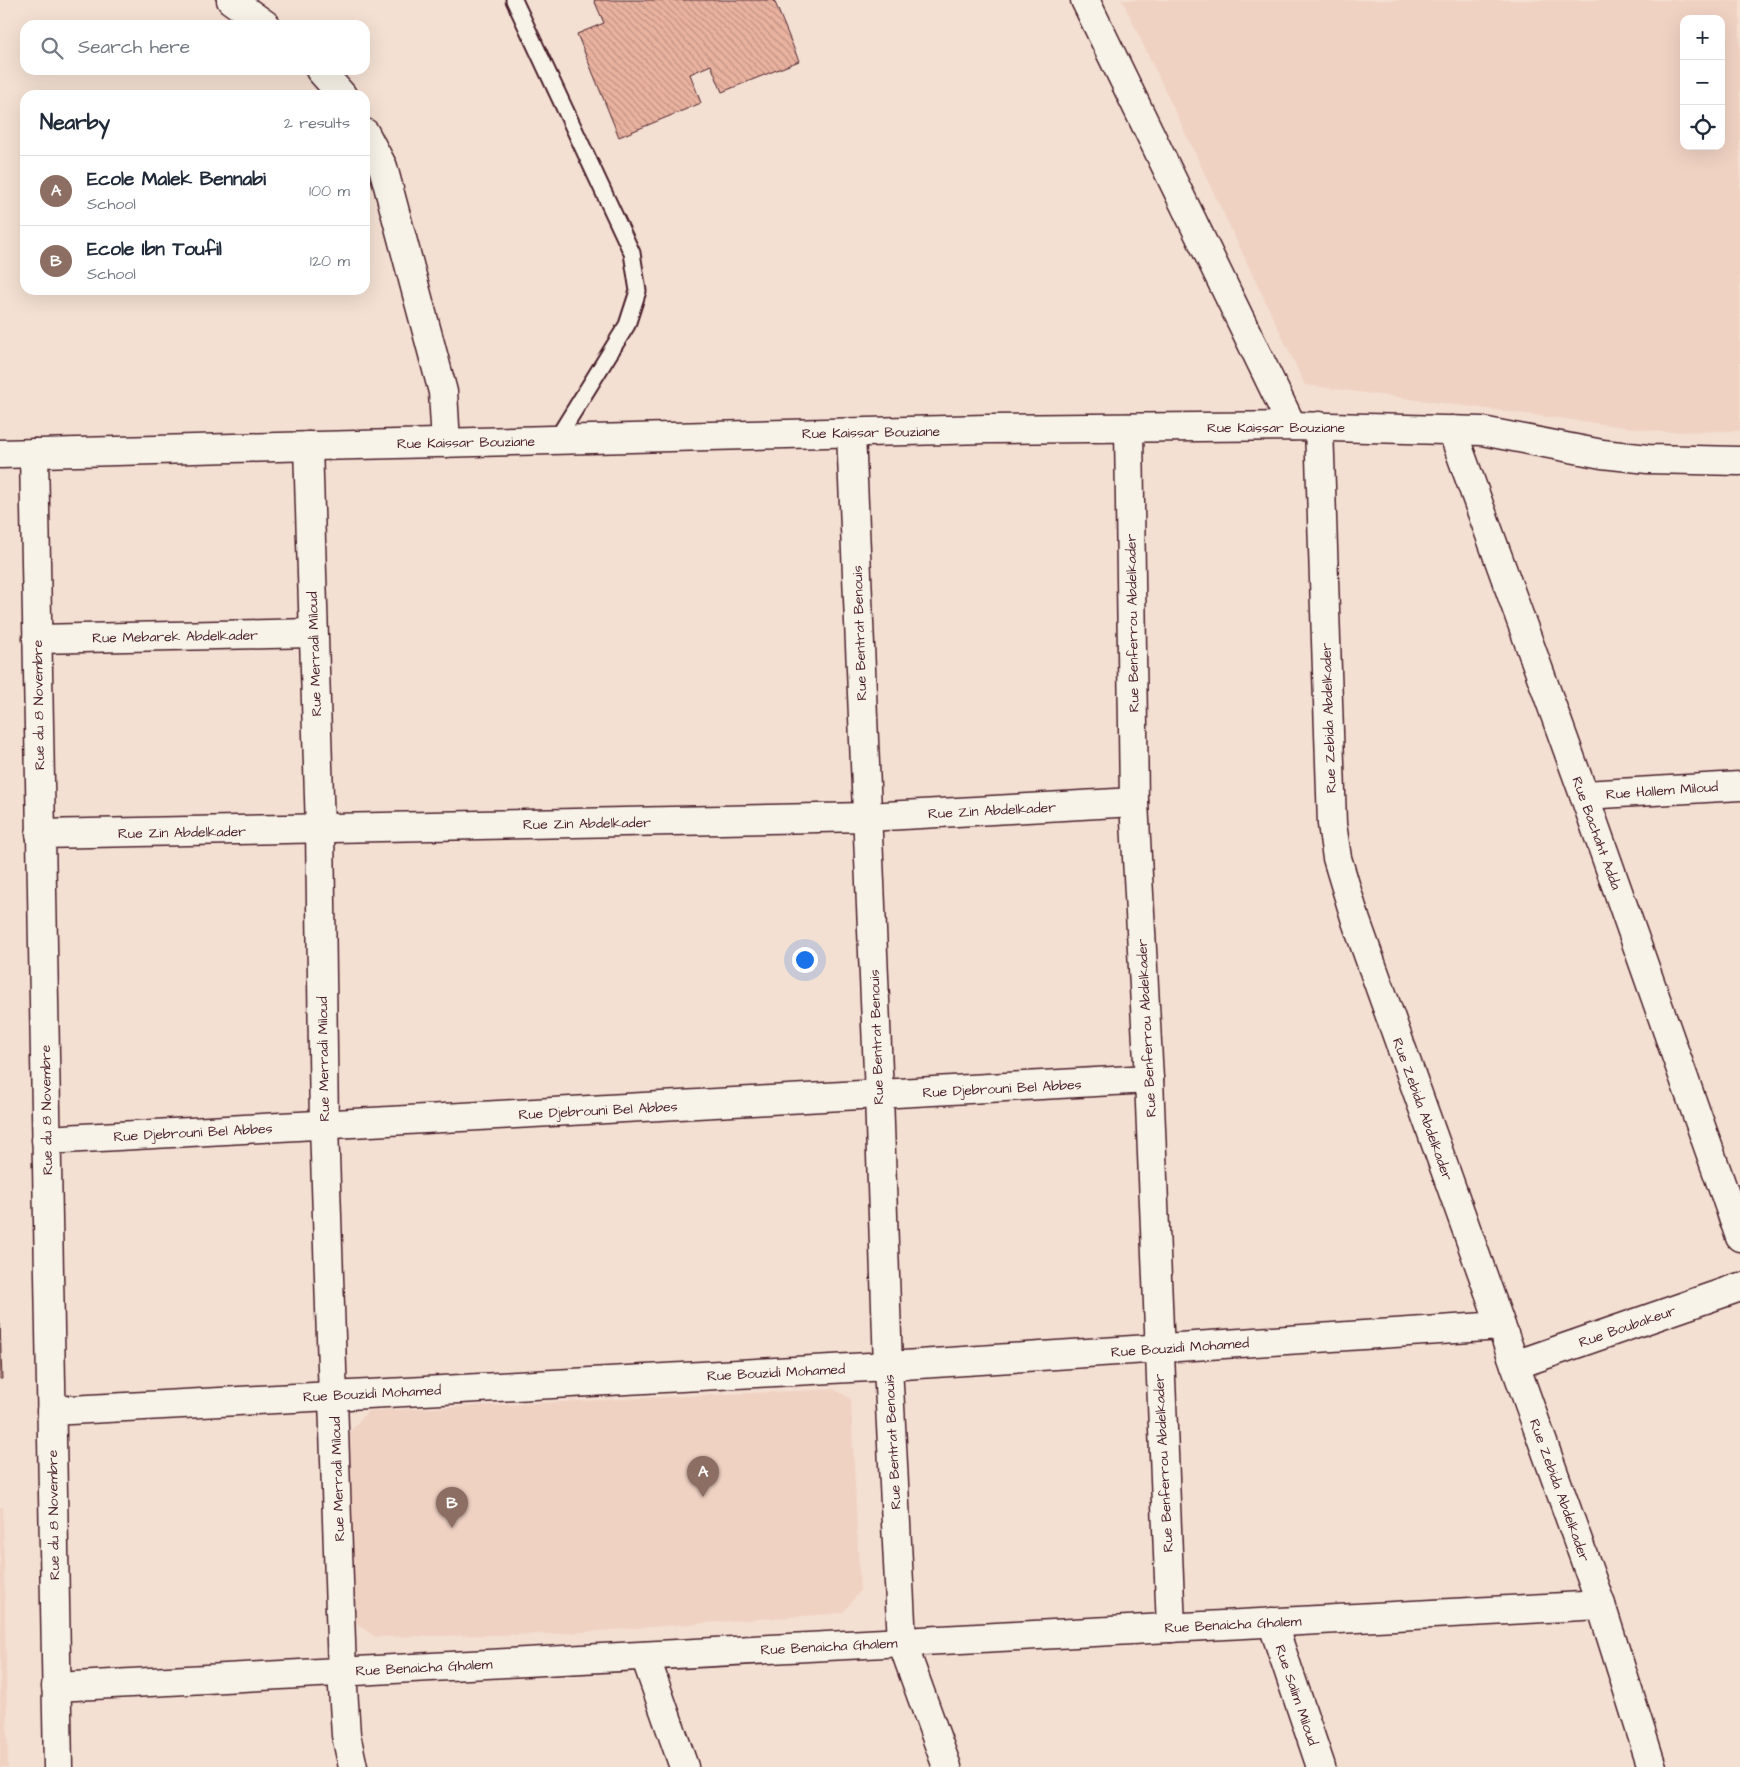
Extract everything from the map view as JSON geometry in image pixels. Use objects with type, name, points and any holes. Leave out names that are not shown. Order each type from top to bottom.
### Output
[{"type":"street","points":[[231,0],[259,20]]},
{"type":"street","points":[[1085,0],[1292,426]]},
{"type":"street","points":[[324,75],[338,90]]},
{"type":"street","points":[[370,142],[383,167],[443,392],[446,443]]},
{"type":"street","name":"Rue Kaissar Bouziane","points":[[0,454],[851,433],[1319,426],[1482,431],[1602,454],[1648,459],[1740,460]]},
{"type":"street","name":"Rue Zebida Abdelkader","points":[[1319,426],[1332,824],[1337,858],[1356,921],[1601,1605],[1652,1767]]},
{"type":"street","name":"Rue Benferrou Abdelkader","points":[[1129,428],[1134,802],[1149,1079],[1158,1348],[1171,1628]]},
{"type":"street","name":"Rue Bachaht Adda","points":[[1452,430],[1740,1236]]},
{"type":"street","name":"Rue Bentrat Benouis","points":[[851,433],[879,1095],[888,1366],[902,1642],[947,1767]]},
{"type":"street","name":"Rue Merradi Miloud","points":[[308,446],[320,829],[324,1125],[342,1672],[346,1735],[353,1767]]},
{"type":"street","name":"Rue du 8 Novembre","points":[[34,453],[58,1767]]},
{"type":"street","name":"Rue Mebarek Abdelkader","points":[[37,639],[314,633]]},
{"type":"street","name":"Rue Hallem Miloud","points":[[1584,795],[1740,786]]},
{"type":"street","name":"Rue Zin Abdelkader","points":[[40,834],[867,817],[1134,802]]},
{"type":"street","name":"Rue Djebrouni Bel Abbes","points":[[46,1140],[1149,1079]]},
{"type":"street","name":"Rue Boubakeur","points":[[1515,1365],[1740,1287]]},
{"type":"street","name":"Rue Bouzidi Mohamed","points":[[51,1411],[888,1366],[1501,1326]]},
{"type":"street","name":"Rue Benaicha Ghalem","points":[[56,1687],[1601,1605]]},
{"type":"street","name":"Rue Salim Miloud","points":[[1272,1622],[1321,1767]]},
{"type":"street","points":[[645,1656],[684,1767]]},
{"type":"lane","points":[[514,0],[632,253],[638,292],[627,325],[556,440]]},
{"type":"shaded area","points":[[1122,0],[1740,0],[1740,431],[1662,432],[1305,385]]},
{"type":"shaded area","points":[[834,1389],[851,1399],[860,1591],[843,1613],[557,1634],[375,1637],[356,1623],[348,1434],[368,1411]]},
{"type":"shaded area","points":[[0,1507],[3,1507],[8,1767],[0,1767]]},
{"type":"building","points":[[594,0],[774,0],[799,61],[722,92],[711,65],[690,74],[701,103],[619,137],[577,34],[604,23]]},
{"type":"building","points":[[0,1324],[2,1379],[0,1379]]},
{"type":"place","name":"Ecole Malek Bennabi","points":[[703,1497]]},
{"type":"place","name":"Ecole Ibn Toufil","points":[[452,1528]]}]
